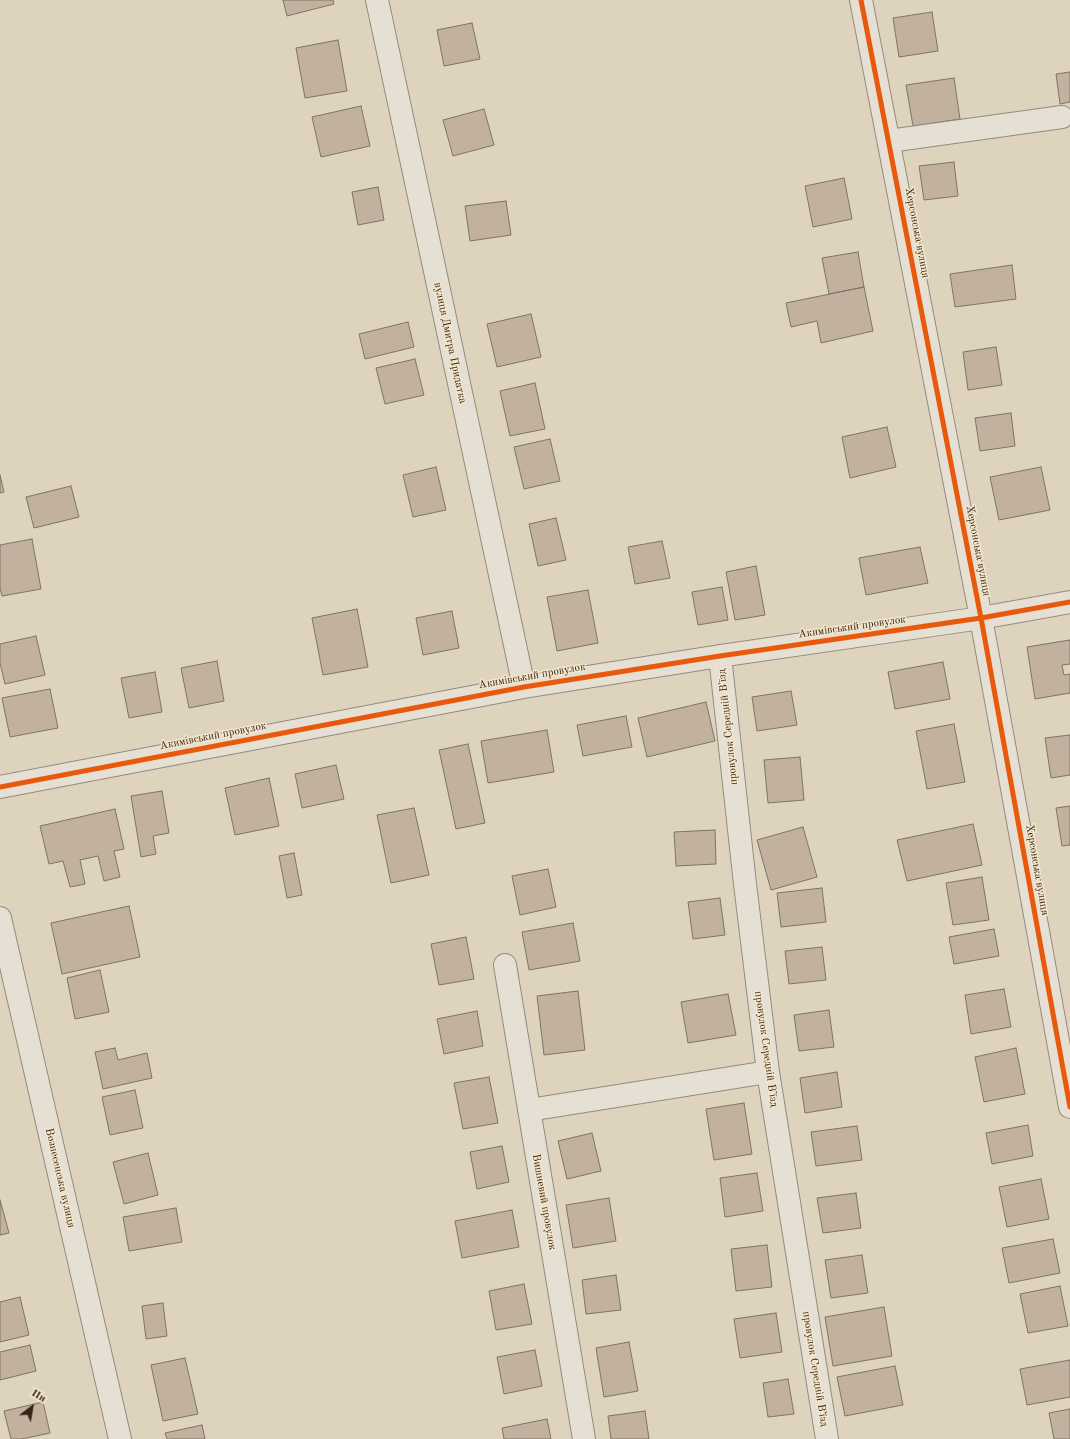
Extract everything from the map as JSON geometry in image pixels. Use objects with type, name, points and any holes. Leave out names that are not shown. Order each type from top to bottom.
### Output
[{"type":"street","name":"вулиця Дмитра Придатка","points":[[377,0],[524,687]]},
{"type":"street","name":"Херсонська вулиця","points":[[861,0],[981,618],[1070,1107]]},
{"type":"street","points":[[889,142],[1062,117]]},
{"type":"street","name":"Акимівський провулок","points":[[0,787],[524,687],[720,656],[981,618],[1070,602]]},
{"type":"street","name":"провулок Середній Вʼїзд","points":[[720,656],[745,884],[768,1072],[827,1439]]},
{"type":"street","name":"Вознесенська вулиця","points":[[0,918],[120,1439]]},
{"type":"street","name":"Вишневий провулок","points":[[506,965],[584,1439]]},
{"type":"street","points":[[529,1110],[768,1072]]},
{"type":"building","points":[[283,0],[333,0],[334,4],[287,16]]},
{"type":"building","points":[[932,12],[938,51],[899,57],[893,18]]},
{"type":"building","points":[[472,23],[480,59],[444,66],[437,30]]},
{"type":"building","points":[[338,40],[347,91],[305,98],[296,48]]},
{"type":"building","points":[[1070,72],[1070,102],[1060,104],[1056,74]]},
{"type":"building","points":[[954,78],[960,119],[913,126],[906,85]]},
{"type":"building","points":[[361,106],[370,146],[321,157],[312,117]]},
{"type":"building","points":[[484,109],[494,145],[453,156],[443,120]]},
{"type":"building","points":[[954,162],[958,196],[924,200],[919,166]]},
{"type":"building","points":[[844,178],[852,219],[813,227],[805,186]]},
{"type":"building","points":[[378,187],[384,220],[358,225],[352,192]]},
{"type":"building","points":[[506,201],[511,235],[470,241],[465,206]]},
{"type":"building","points":[[858,252],[864,287],[829,294],[822,258]]},
{"type":"building","points":[[1012,265],[1016,299],[955,307],[950,274]]},
{"type":"building","points":[[864,287],[873,331],[821,343],[817,321],[791,327],[786,303]]},
{"type":"building","points":[[531,314],[541,357],[497,367],[487,324]]},
{"type":"building","points":[[408,322],[414,347],[365,359],[359,334]]},
{"type":"building","points":[[996,347],[1002,385],[968,390],[963,352]]},
{"type":"building","points":[[415,359],[424,395],[385,404],[376,368]]},
{"type":"building","points":[[535,383],[545,429],[510,436],[500,391]]},
{"type":"building","points":[[1011,413],[1015,446],[980,451],[975,418]]},
{"type":"building","points":[[887,427],[896,467],[850,478],[842,437]]},
{"type":"building","points":[[550,439],[560,481],[524,489],[514,447]]},
{"type":"building","points":[[436,467],[446,510],[413,517],[403,475]]},
{"type":"building","points":[[1041,467],[1050,510],[999,520],[990,477]]},
{"type":"building","points":[[0,475],[4,492],[0,493]]},
{"type":"building","points":[[71,486],[79,517],[34,528],[26,497]]},
{"type":"building","points":[[556,518],[566,560],[538,566],[529,524]]},
{"type":"building","points":[[32,539],[41,589],[2,596],[0,588],[0,545]]},
{"type":"building","points":[[662,541],[670,578],[635,584],[628,547]]},
{"type":"building","points":[[920,547],[928,583],[866,595],[859,558]]},
{"type":"building","points":[[756,566],[765,615],[735,620],[726,572]]},
{"type":"building","points":[[722,587],[728,620],[698,625],[692,592]]},
{"type":"building","points":[[588,590],[598,643],[557,651],[547,597]]},
{"type":"building","points":[[357,609],[368,667],[323,675],[312,618]]},
{"type":"building","points":[[452,611],[459,648],[423,655],[416,618]]},
{"type":"building","points":[[36,636],[45,675],[5,684],[0,663],[0,644]]},
{"type":"building","points":[[1070,640],[1070,664],[1062,665],[1064,675],[1070,674],[1070,693],[1035,699],[1027,647]]},
{"type":"building","points":[[217,661],[224,701],[189,708],[181,668]]},
{"type":"building","points":[[943,662],[950,699],[895,709],[888,672]]},
{"type":"building","points":[[155,672],[162,712],[129,718],[121,678]]},
{"type":"building","points":[[50,689],[58,728],[10,737],[2,698]]},
{"type":"building","points":[[791,691],[797,725],[757,731],[752,697]]},
{"type":"building","points":[[706,702],[715,741],[647,757],[638,718]]},
{"type":"building","points":[[626,716],[632,747],[583,756],[577,725]]},
{"type":"building","points":[[954,724],[965,782],[927,789],[916,731]]},
{"type":"building","points":[[547,730],[554,772],[488,783],[481,741]]},
{"type":"building","points":[[1070,735],[1070,775],[1051,778],[1045,738]]},
{"type":"building","points":[[468,744],[485,823],[456,829],[439,750]]},
{"type":"building","points":[[800,757],[804,800],[768,803],[764,760]]},
{"type":"building","points":[[336,765],[344,799],[302,808],[295,774]]},
{"type":"building","points":[[269,778],[279,826],[235,835],[225,788]]},
{"type":"building","points":[[162,791],[169,833],[153,836],[156,854],[141,857],[131,796]]},
{"type":"building","points":[[1070,806],[1070,845],[1062,846],[1056,808]]},
{"type":"building","points":[[414,808],[429,875],[391,883],[377,815]]},
{"type":"building","points":[[115,809],[124,849],[114,851],[120,877],[104,881],[98,856],[80,860],[85,884],[70,887],[63,861],[49,864],[40,826]]},
{"type":"building","points":[[973,824],[982,865],[907,881],[897,840]]},
{"type":"building","points":[[803,827],[817,877],[771,890],[757,840]]},
{"type":"building","points":[[715,830],[716,864],[676,866],[674,832]]},
{"type":"building","points":[[294,853],[302,895],[287,898],[279,856]]},
{"type":"building","points":[[548,869],[556,907],[520,915],[512,876]]},
{"type":"building","points":[[982,877],[989,920],[953,925],[946,883]]},
{"type":"building","points":[[822,888],[826,922],[781,927],[777,893]]},
{"type":"building","points":[[720,898],[725,935],[693,939],[688,902]]},
{"type":"building","points":[[129,906],[140,957],[62,974],[51,923]]},
{"type":"building","points":[[573,923],[580,961],[529,970],[522,932]]},
{"type":"building","points":[[994,929],[999,956],[954,964],[949,937]]},
{"type":"building","points":[[466,937],[474,979],[439,985],[431,944]]},
{"type":"building","points":[[822,947],[826,980],[789,984],[785,951]]},
{"type":"building","points":[[100,970],[109,1012],[75,1019],[67,978]]},
{"type":"building","points":[[1004,989],[1011,1027],[971,1034],[965,995]]},
{"type":"building","points":[[578,991],[585,1050],[544,1055],[537,996]]},
{"type":"building","points":[[728,994],[736,1035],[688,1043],[681,1002]]},
{"type":"building","points":[[829,1010],[834,1047],[799,1051],[794,1015]]},
{"type":"building","points":[[477,1011],[483,1046],[444,1054],[437,1019]]},
{"type":"building","points":[[115,1048],[118,1060],[147,1053],[152,1078],[103,1089],[95,1052]]},
{"type":"building","points":[[1016,1048],[1025,1094],[984,1102],[975,1057]]},
{"type":"building","points":[[837,1072],[842,1107],[805,1113],[800,1078]]},
{"type":"building","points":[[489,1077],[498,1123],[463,1129],[454,1083]]},
{"type":"building","points":[[135,1090],[143,1128],[110,1135],[102,1097]]},
{"type":"building","points":[[744,1103],[752,1154],[714,1160],[706,1109]]},
{"type":"building","points":[[1028,1125],[1033,1156],[992,1164],[986,1133]]},
{"type":"building","points":[[857,1126],[862,1160],[816,1166],[811,1132]]},
{"type":"building","points":[[592,1133],[601,1171],[567,1179],[558,1141]]},
{"type":"building","points":[[502,1146],[509,1182],[477,1189],[470,1152]]},
{"type":"building","points":[[148,1153],[158,1195],[124,1204],[113,1162]]},
{"type":"building","points":[[757,1173],[763,1211],[725,1217],[720,1178]]},
{"type":"building","points":[[1041,1179],[1049,1219],[1007,1227],[999,1187]]},
{"type":"building","points":[[856,1193],[861,1228],[823,1233],[817,1198]]},
{"type":"building","points":[[609,1198],[616,1241],[573,1248],[566,1205]]},
{"type":"building","points":[[0,1200],[9,1233],[0,1235]]},
{"type":"building","points":[[176,1208],[182,1242],[129,1251],[123,1217]]},
{"type":"building","points":[[512,1210],[519,1247],[462,1258],[455,1221]]},
{"type":"building","points":[[1053,1239],[1060,1273],[1009,1283],[1002,1248]]},
{"type":"building","points":[[767,1245],[772,1287],[736,1291],[731,1249]]},
{"type":"building","points":[[862,1255],[868,1293],[831,1298],[825,1260]]},
{"type":"building","points":[[616,1275],[621,1310],[586,1314],[582,1280]]},
{"type":"building","points":[[524,1284],[532,1324],[496,1330],[489,1291]]},
{"type":"building","points":[[1060,1286],[1068,1326],[1028,1333],[1020,1294]]},
{"type":"building","points":[[20,1297],[29,1335],[0,1342],[0,1302]]},
{"type":"building","points":[[163,1303],[167,1336],[146,1339],[142,1306]]},
{"type":"building","points":[[884,1307],[892,1356],[833,1366],[825,1317]]},
{"type":"building","points":[[776,1313],[782,1352],[740,1358],[734,1319]]},
{"type":"building","points":[[629,1342],[638,1391],[604,1397],[596,1348]]},
{"type":"building","points":[[30,1345],[36,1371],[0,1380],[0,1352]]},
{"type":"building","points":[[535,1350],[542,1386],[504,1394],[497,1357]]},
{"type":"building","points":[[185,1358],[198,1414],[163,1421],[151,1365]]},
{"type":"building","points":[[1070,1360],[1070,1397],[1027,1405],[1020,1369]]},
{"type":"building","points":[[895,1366],[903,1405],[845,1416],[837,1377]]},
{"type":"building","points":[[788,1379],[794,1414],[768,1417],[763,1383]]},
{"type":"building","points":[[43,1402],[50,1433],[22,1439],[11,1439],[4,1411]]},
{"type":"building","points":[[1070,1409],[1070,1439],[1054,1439],[1049,1413]]},
{"type":"building","points":[[645,1411],[649,1439],[611,1439],[608,1416]]},
{"type":"building","points":[[547,1419],[551,1439],[504,1439],[502,1428]]},
{"type":"building","points":[[202,1425],[205,1439],[167,1439],[165,1433]]},
{"type":"cycle path","points":[[861,0],[981,618],[1070,1107]]},
{"type":"cycle path","points":[[0,787],[524,687],[720,656],[981,618],[1070,602]]}]
